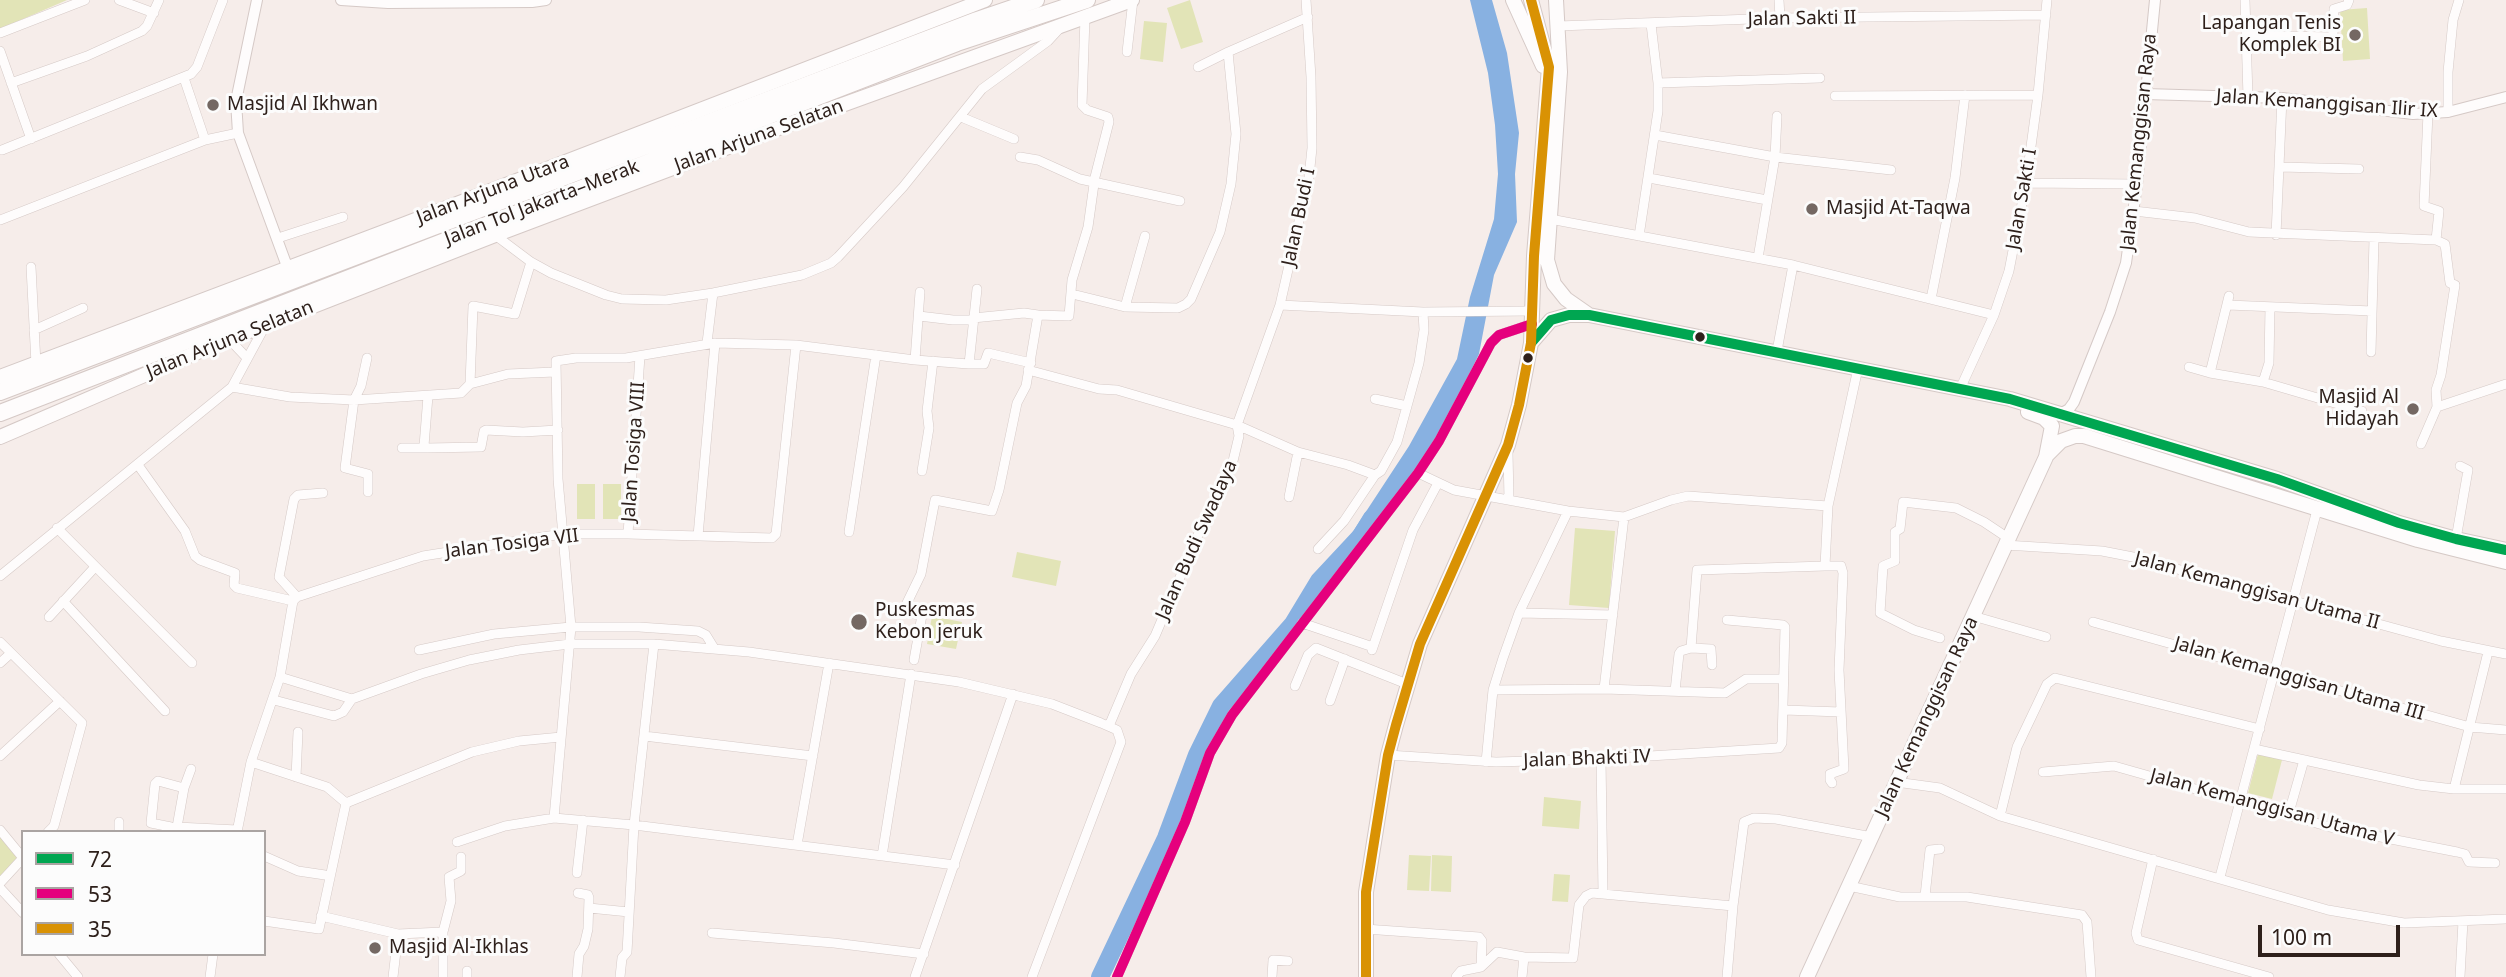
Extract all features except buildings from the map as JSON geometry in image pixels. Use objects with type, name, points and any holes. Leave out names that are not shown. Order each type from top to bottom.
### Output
[{"type":"highway","name":"Jalan Tol Jakarta–Merak","points":[[0,392],[1036,0]]},
{"type":"highway","name":"Jalan Tol Jakarta–Merak","points":[[0,413],[957,43],[1087,0]]},
{"type":"main road","name":"Jalan Arjuna Utara","points":[[0,377],[985,0]]},
{"type":"main road","name":"Jalan Arjuna Selatan","points":[[0,437],[239,349],[265,325],[495,234],[1133,0]]},
{"type":"main road","points":[[1513,0],[1554,74]]},
{"type":"main road","points":[[1532,0],[1554,74],[1547,260],[1554,284],[1566,299],[1589,315]]},
{"type":"main road","points":[[1366,977],[1364,929],[1371,859],[1388,755],[1420,644],[1487,496],[1508,445],[1520,405],[1531,342],[1531,317],[1558,26],[1556,0]]},
{"type":"main road","points":[[1531,342],[1551,320],[1589,315],[2010,399],[2277,479],[2399,523],[2506,550]]},
{"type":"main road","points":[[2010,399],[2021,408],[2044,418],[2052,426],[2046,457]]},
{"type":"main road","points":[[2046,457],[2062,440],[2084,436],[2317,510],[2418,540],[2506,562]]},
{"type":"main road","name":"Jalan Kemanggisan Raya","points":[[1807,977],[2046,457]]},
{"type":"street","points":[[0,33],[85,0]]},
{"type":"street","points":[[119,0],[154,13]]},
{"type":"street","points":[[11,83],[87,56],[142,30],[159,0]]},
{"type":"street","points":[[2,150],[184,78],[197,67],[223,0]]},
{"type":"street","points":[[257,0],[236,102],[236,134],[288,269]]},
{"type":"street","points":[[341,0],[545,0]]},
{"type":"street","points":[[1127,52],[1133,0]]},
{"type":"street","name":"Jalan Budi I","points":[[1237,425],[1280,305],[1311,159],[1311,77],[1306,0]]},
{"type":"street","points":[[1779,0],[1780,18]]},
{"type":"street","name":"Jalan Sakti I","points":[[1960,389],[1994,316],[2009,271],[2026,183],[2047,0]]},
{"type":"street","name":"Jalan Kemanggisan Raya","points":[[2060,414],[2074,402],[2121,279],[2134,212],[2155,0]]},
{"type":"street","points":[[2245,0],[2248,97]]},
{"type":"street","points":[[2246,35],[2334,36],[2334,9],[2347,5],[2349,0]]},
{"type":"street","points":[[2448,112],[2448,72],[2453,20],[2459,0]]},
{"type":"street","name":"Jalan Sakti II","points":[[1558,26],[1780,18],[2046,15]]},
{"type":"street","points":[[919,316],[953,320],[1024,313],[1069,316],[1072,280],[1088,228],[1094,182],[1109,122],[1108,117],[1087,110],[1083,105],[1085,17]]},
{"type":"street","points":[[1198,67],[1308,17]]},
{"type":"street","points":[[495,234],[531,262],[595,291],[622,299],[666,300],[802,275],[831,263],[903,187],[982,89],[1048,41],[1064,24]]},
{"type":"street","points":[[1639,236],[1655,135],[1658,83],[1651,24]]},
{"type":"street","points":[[0,51],[31,139]]},
{"type":"street","points":[[1072,294],[1125,307],[1178,308],[1191,299],[1220,232],[1231,184],[1236,134],[1228,52]]},
{"type":"street","points":[[184,78],[205,140]]},
{"type":"street","points":[[1658,83],[1819,78]]},
{"type":"street","name":"Jalan Kemanggisan Ilir IX","points":[[2146,94],[2282,98],[2413,114],[2448,112],[2506,97]]},
{"type":"street","points":[[1835,96],[2038,96]]},
{"type":"street","points":[[1931,299],[1955,178],[1965,96]]},
{"type":"street","points":[[2276,235],[2282,98]]},
{"type":"street","points":[[2428,113],[2424,206],[2439,211],[2436,240]]},
{"type":"street","points":[[1758,258],[1775,158],[1777,116]]},
{"type":"street","points":[[961,117],[1014,139]]},
{"type":"street","points":[[0,220],[205,140],[236,134]]},
{"type":"street","points":[[1655,135],[1775,158],[1891,170]]},
{"type":"street","points":[[1020,157],[1038,160],[1080,179],[1180,201]]},
{"type":"street","points":[[2280,167],[2359,169]]},
{"type":"street","points":[[1649,178],[1767,200]]},
{"type":"street","points":[[2026,183],[2137,184]]},
{"type":"street","points":[[2134,212],[2195,218],[2249,232],[2436,240],[2446,247],[2445,259],[2450,283],[2455,284],[2441,375],[2436,390],[2437,407],[2421,444]]},
{"type":"street","points":[[278,238],[343,216]]},
{"type":"street","points":[[1550,219],[1793,265],[1994,316]]},
{"type":"street","points":[[1125,307],[1145,236]]},
{"type":"street","points":[[2371,352],[2374,239]]},
{"type":"street","points":[[470,384],[473,306],[515,314],[531,262]]},
{"type":"street","points":[[1777,351],[1793,265]]},
{"type":"street","points":[[31,267],[36,364]]},
{"type":"street","points":[[976,289],[969,364],[984,364],[988,353],[1099,389],[1117,390],[1237,425],[1298,452],[1376,475]]},
{"type":"street","points":[[915,360],[919,292]]},
{"type":"street","points":[[698,536],[713,293]]},
{"type":"street","points":[[2210,373],[2229,300],[2270,307],[2372,311]]},
{"type":"street","points":[[1280,305],[1423,312],[1488,312],[1531,317]]},
{"type":"street","points":[[2263,382],[2269,363],[2270,307]]},
{"type":"street","points":[[34,330],[83,308]]},
{"type":"street","points":[[1318,549],[1344,521],[1381,471],[1397,442],[1419,363],[1424,330],[1423,312]]},
{"type":"street","points":[[914,660],[922,615],[906,613],[904,609],[921,574],[935,500],[992,511],[1017,403],[1025,389],[1038,315]]},
{"type":"street","points":[[1117,977],[1185,822],[1210,752],[1244,697],[1418,473],[1439,441],[1491,343],[1499,335],[1531,317]]},
{"type":"street","points":[[0,576],[232,387],[239,349],[265,325]]},
{"type":"street","name":"Jalan Tosiga VIII","points":[[628,534],[640,356],[711,343],[796,345],[969,364]]},
{"type":"street","name":"Jalan Tosiga VII","points":[[295,599],[423,556],[562,534],[775,537],[796,345]]},
{"type":"street","points":[[849,532],[876,355]]},
{"type":"street","points":[[554,818],[571,628],[558,479],[555,363],[558,360],[640,356]]},
{"type":"street","points":[[367,358],[361,386],[354,400],[345,469],[368,474],[368,492]]},
{"type":"street","points":[[922,471],[929,428],[927,411],[933,361]]},
{"type":"street","points":[[2189,367],[2263,382],[2362,411]]},
{"type":"street","points":[[1825,566],[1828,506],[1858,368]]},
{"type":"street","points":[[232,387],[290,397],[354,400],[461,393],[470,384],[508,373],[555,372]]},
{"type":"street","points":[[2437,407],[2506,384]]},
{"type":"street","points":[[425,448],[428,396]]},
{"type":"street","points":[[1375,399],[1408,406]]},
{"type":"street","name":"Jalan Kemanggisan Raya","points":[[2074,402],[2076,419]]},
{"type":"street","name":"Jalan Budi Swadaya","points":[[1032,977],[1121,742],[1113,728],[1131,674],[1155,636],[1204,521],[1223,487],[1239,436],[1237,425]]},
{"type":"street","points":[[402,448],[481,447],[485,430],[558,430]]},
{"type":"street","points":[[1508,445],[1509,500]]},
{"type":"street","points":[[1289,497],[1298,452]]},
{"type":"street","points":[[138,465],[184,531],[195,556],[235,573],[234,584],[237,588],[295,599]]},
{"type":"street","points":[[2456,539],[2464,468]]},
{"type":"street","points":[[1418,473],[1454,489],[1568,511],[1624,517],[1688,496],[1828,506]]},
{"type":"street","points":[[1302,623],[1372,648],[1413,530],[1438,483]]},
{"type":"street","points":[[237,830],[251,762],[280,677],[295,599],[279,577],[294,499],[298,495],[323,492]]},
{"type":"street","points":[[1940,638],[1914,630],[1880,613],[1883,566],[1895,561],[1895,532],[1900,529],[1903,502],[1956,509],[1984,522],[2007,542]]},
{"type":"street","points":[[2220,877],[2317,510]]},
{"type":"street","points":[[1486,762],[1493,690],[1519,613],[1568,511]]},
{"type":"street","points":[[1604,689],[1624,517]]},
{"type":"street","points":[[57,528],[192,663]]},
{"type":"street","name":"Jalan Kemanggisan Utama II","points":[[2007,542],[2133,556],[2441,641],[2506,654]]},
{"type":"street","points":[[1691,648],[1697,570],[1838,565],[1843,569],[1839,670],[1844,769],[1832,772],[1832,783]]},
{"type":"street","points":[[49,617],[95,567]]},
{"type":"street","points":[[63,601],[165,711]]},
{"type":"street","points":[[1519,613],[1613,615]]},
{"type":"street","points":[[1973,616],[2046,637]]},
{"type":"street","points":[[1727,620],[1784,625],[1784,710],[1841,712]]},
{"type":"street","name":"Jalan Kemanggisan Utama III","points":[[2093,622],[2470,727],[2506,730]]},
{"type":"street","points":[[419,650],[494,634],[571,628],[639,627],[698,631],[706,635],[714,648]]},
{"type":"street","points":[[0,642],[82,723],[54,826],[50,830]]},
{"type":"street","points":[[280,677],[352,699],[421,674],[469,660],[519,650],[570,644],[654,644],[714,648],[911,674],[1052,704],[1113,728]]},
{"type":"street","points":[[620,977],[622,958],[627,952],[634,825],[654,644]]},
{"type":"street","points":[[1295,686],[1308,655],[1316,648],[1408,684]]},
{"type":"street","points":[[1675,691],[1678,656],[1681,651],[1691,648],[1711,649],[1712,665]]},
{"type":"street","points":[[2454,789],[2488,652]]},
{"type":"street","points":[[0,663],[11,653]]},
{"type":"street","points":[[1330,701],[1345,659]]},
{"type":"street","points":[[797,845],[829,663]]},
{"type":"street","points":[[882,856],[911,674]]},
{"type":"street","points":[[1493,690],[1604,689],[1725,693],[1746,678],[1783,679]]},
{"type":"street","points":[[2000,816],[2017,747],[2042,692],[2050,680],[2055,678],[2260,729]]},
{"type":"street","points":[[915,977],[1013,694]]},
{"type":"street","points":[[274,700],[334,716],[343,712],[352,699]]},
{"type":"street","points":[[0,756],[60,701]]},
{"type":"street","name":"Jalan Bhakti IV","points":[[1388,755],[1486,762],[1601,760],[1779,748],[1782,743],[1784,710]]},
{"type":"street","points":[[296,777],[298,732]]},
{"type":"street","points":[[644,736],[813,756]]},
{"type":"street","points":[[346,803],[472,752],[519,740],[561,737]]},
{"type":"street","points":[[2255,749],[2419,785],[2454,789],[2506,789]]},
{"type":"street","points":[[1601,760],[1603,893]]},
{"type":"street","points":[[2288,816],[2304,760]]},
{"type":"street","points":[[251,762],[327,788],[346,803]]},
{"type":"street","name":"Jalan Kemanggisan Utama V","points":[[2043,772],[2114,766],[2330,827],[2465,854],[2469,862],[2495,863]]},
{"type":"street","points":[[172,829],[191,769]]},
{"type":"street","points":[[184,788],[158,781],[155,784],[151,823],[172,829],[204,830]]},
{"type":"street","points":[[1896,782],[1940,788],[2000,816],[2328,910],[2404,923],[2506,919]]},
{"type":"street","points":[[266,921],[318,930],[346,803]]},
{"type":"street","points":[[457,842],[505,826],[554,818],[634,825],[956,865]]},
{"type":"street","points":[[1727,977],[1732,906],[1744,822],[1748,819],[1776,819],[1872,837]]},
{"type":"street","points":[[577,873],[583,820]]},
{"type":"street","points":[[0,830],[21,856]]},
{"type":"street","points":[[1925,896],[1930,850],[1940,849]]},
{"type":"street","points":[[266,857],[298,871],[325,875]]},
{"type":"street","points":[[443,977],[443,932],[451,901],[449,877],[461,871],[461,858]]},
{"type":"street","points":[[2153,859],[2136,933],[2138,940],[2269,977]]},
{"type":"street","points":[[21,860],[0,886],[21,911]]},
{"type":"street","points":[[1849,886],[1900,897],[1967,897],[2082,915],[2087,925],[2091,977]]},
{"type":"street","points":[[578,893],[589,896],[587,929],[584,946],[580,951],[578,977]]},
{"type":"street","points":[[1456,977],[1461,971],[1481,967],[1497,952],[1524,957],[1573,958],[1579,905],[1586,895],[1603,893],[1732,906]]},
{"type":"street","points":[[589,908],[629,912]]},
{"type":"street","points":[[321,916],[398,934],[443,932]]},
{"type":"street","points":[[2460,977],[2463,921]]},
{"type":"street","points":[[1364,929],[1479,937],[1482,941],[1481,967]]},
{"type":"street","points":[[712,933],[924,954]]},
{"type":"street","points":[[393,977],[398,934]]},
{"type":"street","points":[[61,956],[78,977]]},
{"type":"street","points":[[210,977],[214,956]]},
{"type":"street","points":[[1522,977],[1524,957]]},
{"type":"street","points":[[1272,977],[1273,960],[1288,961]]},
{"type":"green space","points":[[0,0],[67,0],[0,29]]},
{"type":"green space","points":[[1190,0],[1203,42],[1181,49],[1167,8]]},
{"type":"green space","name":"Lapangan Tenis Komplek BI","points":[[2367,8],[2370,59],[2343,61],[2340,10]]},
{"type":"green space","points":[[1144,21],[1167,23],[1163,62],[1140,59]]},
{"type":"green space","points":[[577,484],[595,484],[595,519],[577,519]]},
{"type":"green space","points":[[603,484],[621,484],[621,519],[603,519]]},
{"type":"green space","points":[[1575,528],[1615,531],[1609,608],[1569,605]]},
{"type":"green space","points":[[1017,552],[1061,561],[1056,586],[1012,577]]},
{"type":"green space","points":[[932,616],[962,622],[956,649],[927,644]]},
{"type":"green space","points":[[2259,750],[2283,756],[2272,799],[2248,793]]},
{"type":"green space","points":[[1544,797],[1581,801],[1579,829],[1542,826]]},
{"type":"green space","points":[[0,833],[21,858],[0,883]]},
{"type":"green space","points":[[1409,855],[1431,856],[1429,891],[1407,890]]},
{"type":"green space","points":[[1432,855],[1452,856],[1451,892],[1431,891]]},
{"type":"green space","points":[[1554,874],[1570,875],[1568,902],[1552,901]]},
{"type":"water","points":[[1470,0],[1492,0],[1507,53],[1519,133],[1515,174],[1517,222],[1494,275],[1479,354],[1433,450],[1366,538],[1350,536],[1409,446],[1457,359],[1470,297],[1494,219],[1498,174],[1495,125],[1488,73]]},
{"type":"waterway","points":[[1100,977],[1166,838],[1197,755],[1221,706],[1293,624],[1319,581],[1361,536],[1372,518]]},
{"type":"transit line","name":"35","points":[[1366,977],[1366,892],[1388,755],[1420,644],[1508,445],[1531,343],[1534,256],[1549,67],[1531,0]]},
{"type":"transit line","name":"72","points":[[1531,343],[1551,320],[1569,315],[1589,315],[2010,399],[2277,479],[2399,523],[2506,550]]},
{"type":"transit line","name":"53","points":[[1117,977],[1185,822],[1210,753],[1232,715],[1418,473],[1439,441],[1491,343],[1499,335],[1532,324]]},
{"type":"place","name":"Lapangan Tenis Komplek BI","points":[[2355,35]]},
{"type":"place","name":"Masjid Al Ikhwan","points":[[213,105]]},
{"type":"place","name":"Masjid At-Taqwa","points":[[1812,209]]},
{"type":"place","name":"Masjid Al Hidayah","points":[[2413,409]]},
{"type":"place","name":"Puskesmas Kebon jeruk","points":[[859,622]]},
{"type":"place","name":"Masjid Al-Ikhlas","points":[[375,948]]}]
